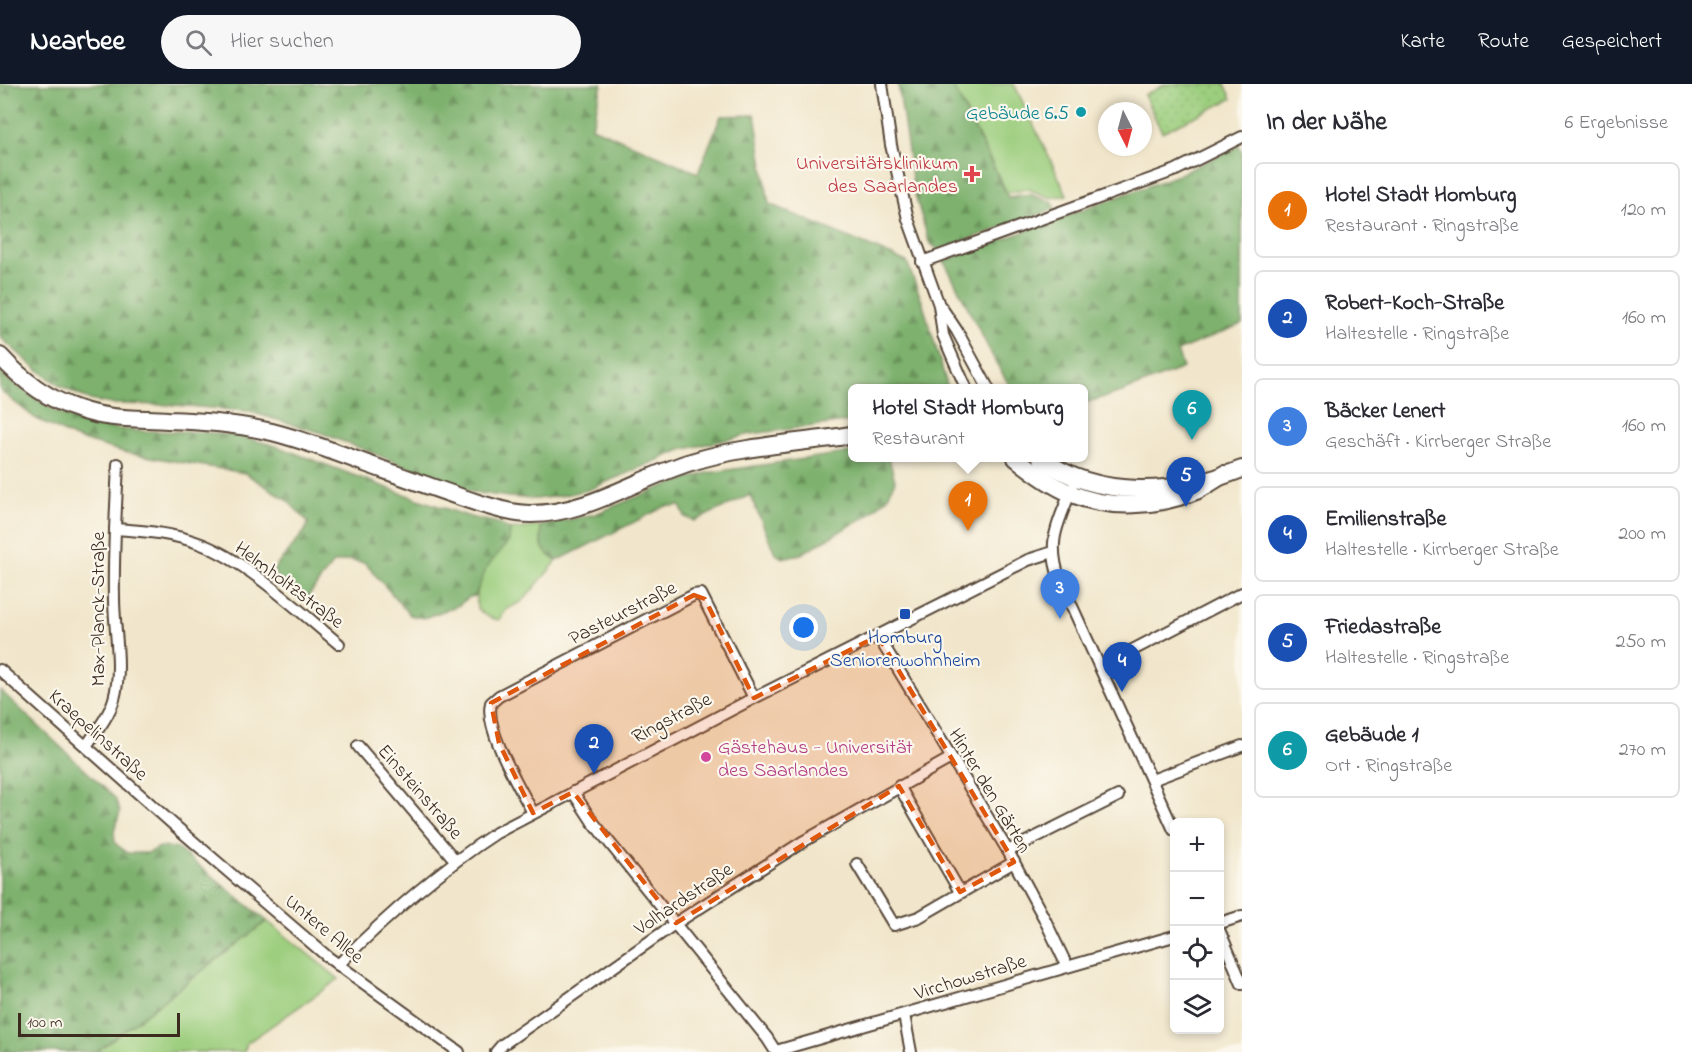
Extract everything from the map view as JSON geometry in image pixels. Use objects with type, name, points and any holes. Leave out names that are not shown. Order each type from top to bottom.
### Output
[{"type":"street","points":[[882,84],[908,219],[939,305],[944,335],[964,384]]},
{"type":"street","points":[[922,262],[1176,170],[1242,137]]},
{"type":"street","points":[[939,305],[957,331],[986,384]]},
{"type":"street","points":[[0,357],[34,387],[78,410],[124,419],[167,419],[235,425],[273,433],[500,510],[531,514],[565,510],[587,504],[649,477],[714,456],[848,436]]},
{"type":"street","points":[[1021,462],[1043,478],[1070,493],[1094,500],[1122,504],[1153,503],[1176,498],[1198,490],[1224,474]]},
{"type":"street","points":[[1048,462],[1076,477],[1108,486],[1136,489],[1171,486],[1242,469]]},
{"type":"street","name":"Max-Planck-Straße","points":[[86,746],[108,713],[114,699],[118,663],[114,600],[118,464]]},
{"type":"street","points":[[1076,477],[1056,530],[1053,552],[1060,580],[1170,821]]},
{"type":"street","name":"Helmholtzstraße","points":[[115,529],[172,536],[200,544],[225,556],[247,570],[339,644]]},
{"type":"street","name":"Ringstraße","points":[[338,965],[380,923],[455,860],[533,813],[754,698],[1028,560],[1053,552]]},
{"type":"street","points":[[1100,667],[1242,593]]},
{"type":"street","name":"Pasteurstraße","points":[[533,813],[509,768],[490,716],[491,703],[499,696],[529,680],[694,595],[701,594],[754,698]]},
{"type":"street","name":"Hinter den Gärten","points":[[878,636],[1008,851],[1067,966]]},
{"type":"street","name":"Kraepelinstraße","points":[[0,669],[174,825]]},
{"type":"street","name":"Einsteinstraße","points":[[358,746],[455,860]]},
{"type":"street","points":[[1152,780],[1242,746]]},
{"type":"street","name":"Volhardstraße","points":[[496,1052],[502,1045],[675,923],[804,841],[951,758]]},
{"type":"street","points":[[899,786],[960,892]]},
{"type":"street","points":[[573,792],[592,821],[776,1051]]},
{"type":"street","points":[[1008,851],[1118,796]]},
{"type":"street","name":"Untere Allee","points":[[174,825],[338,965],[459,1052]]},
{"type":"street","points":[[857,864],[894,925],[919,917],[1014,862]]},
{"type":"street","points":[[1224,922],[1242,916]]},
{"type":"street","name":"Virchowstraße","points":[[776,1051],[1170,937]]},
{"type":"street","points":[[1224,941],[1242,984]]},
{"type":"street","points":[[904,1014],[911,1052]]},
{"type":"highlighted area","points":[[694,595],[705,599],[754,698],[878,636],[1014,862],[960,892],[899,786],[676,923],[573,792],[533,813],[499,743],[491,703]]},
{"type":"green space","points":[[0,84],[602,84],[592,127],[698,173],[721,116],[755,115],[769,204],[907,262],[923,304],[947,384],[848,384],[848,422],[751,434],[681,450],[588,490],[535,499],[472,492],[319,432],[247,411],[175,405],[111,404],[90,400],[60,386],[0,337]]},
{"type":"green space","points":[[898,84],[952,84],[1008,197],[1029,194],[1053,203],[1055,209],[938,250],[929,242],[914,191]]},
{"type":"green space","points":[[952,84],[1014,84],[1067,195],[1051,198],[1028,189],[1007,193]]},
{"type":"green space","points":[[1166,84],[1225,84],[1232,99],[1162,132],[1152,111],[1152,102],[1147,102],[1144,95]]},
{"type":"green space","points":[[1239,146],[1242,152],[1242,324],[1177,351],[1183,368],[1122,392],[1088,402],[1088,384],[1009,384],[944,261],[1178,175]]},
{"type":"green space","points":[[0,372],[6,379],[53,410],[72,419],[103,427],[139,431],[201,432],[238,436],[276,446],[470,517],[498,523],[510,530],[509,541],[487,567],[475,596],[469,597],[459,605],[424,618],[410,615],[365,563],[349,560],[333,563],[306,599],[294,595],[275,575],[274,569],[305,531],[308,522],[287,500],[245,473],[127,453],[75,438],[35,418],[3,393],[0,389]]},
{"type":"green space","points":[[848,453],[848,462],[890,462],[895,481],[887,498],[867,516],[801,554],[782,558],[775,553],[750,495],[695,521],[685,517],[680,506],[666,506],[557,561],[548,554],[543,546],[541,526],[595,514],[662,487],[707,473]]},
{"type":"green space","points":[[541,526],[543,547],[557,561],[523,601],[507,609],[499,620],[490,618],[477,609],[477,593],[484,572],[504,546],[510,530]]},
{"type":"green space","points":[[0,690],[115,798],[120,812],[114,831],[115,843],[127,853],[147,853],[160,847],[177,848],[267,921],[96,1052],[0,1052]]},
{"type":"green space","points":[[267,921],[339,979],[247,1043],[244,1052],[96,1052]]},
{"type":"place","name":"Gebäude 6.5","points":[[1081,112]]},
{"type":"place","name":"Universitätsklinikum des Saarlandes","points":[[972,174]]},
{"type":"place","name":"Gebäude 1","points":[[1192,440]]},
{"type":"place","name":"Friedastraße","points":[[1186,507]]},
{"type":"place","name":"Hotel Stadt Homburg","points":[[968,531]]},
{"type":"place","name":"Homburg Seniorenwohnheim","points":[[905,614]]},
{"type":"place","name":"Bäcker Lenert","points":[[1060,619]]},
{"type":"place","name":"Emilienstraße","points":[[1122,692]]},
{"type":"place","name":"Gästehaus - Universität des Saarlandes","points":[[706,757]]},
{"type":"place","name":"Robert-Koch-Straße","points":[[594,774]]}]
